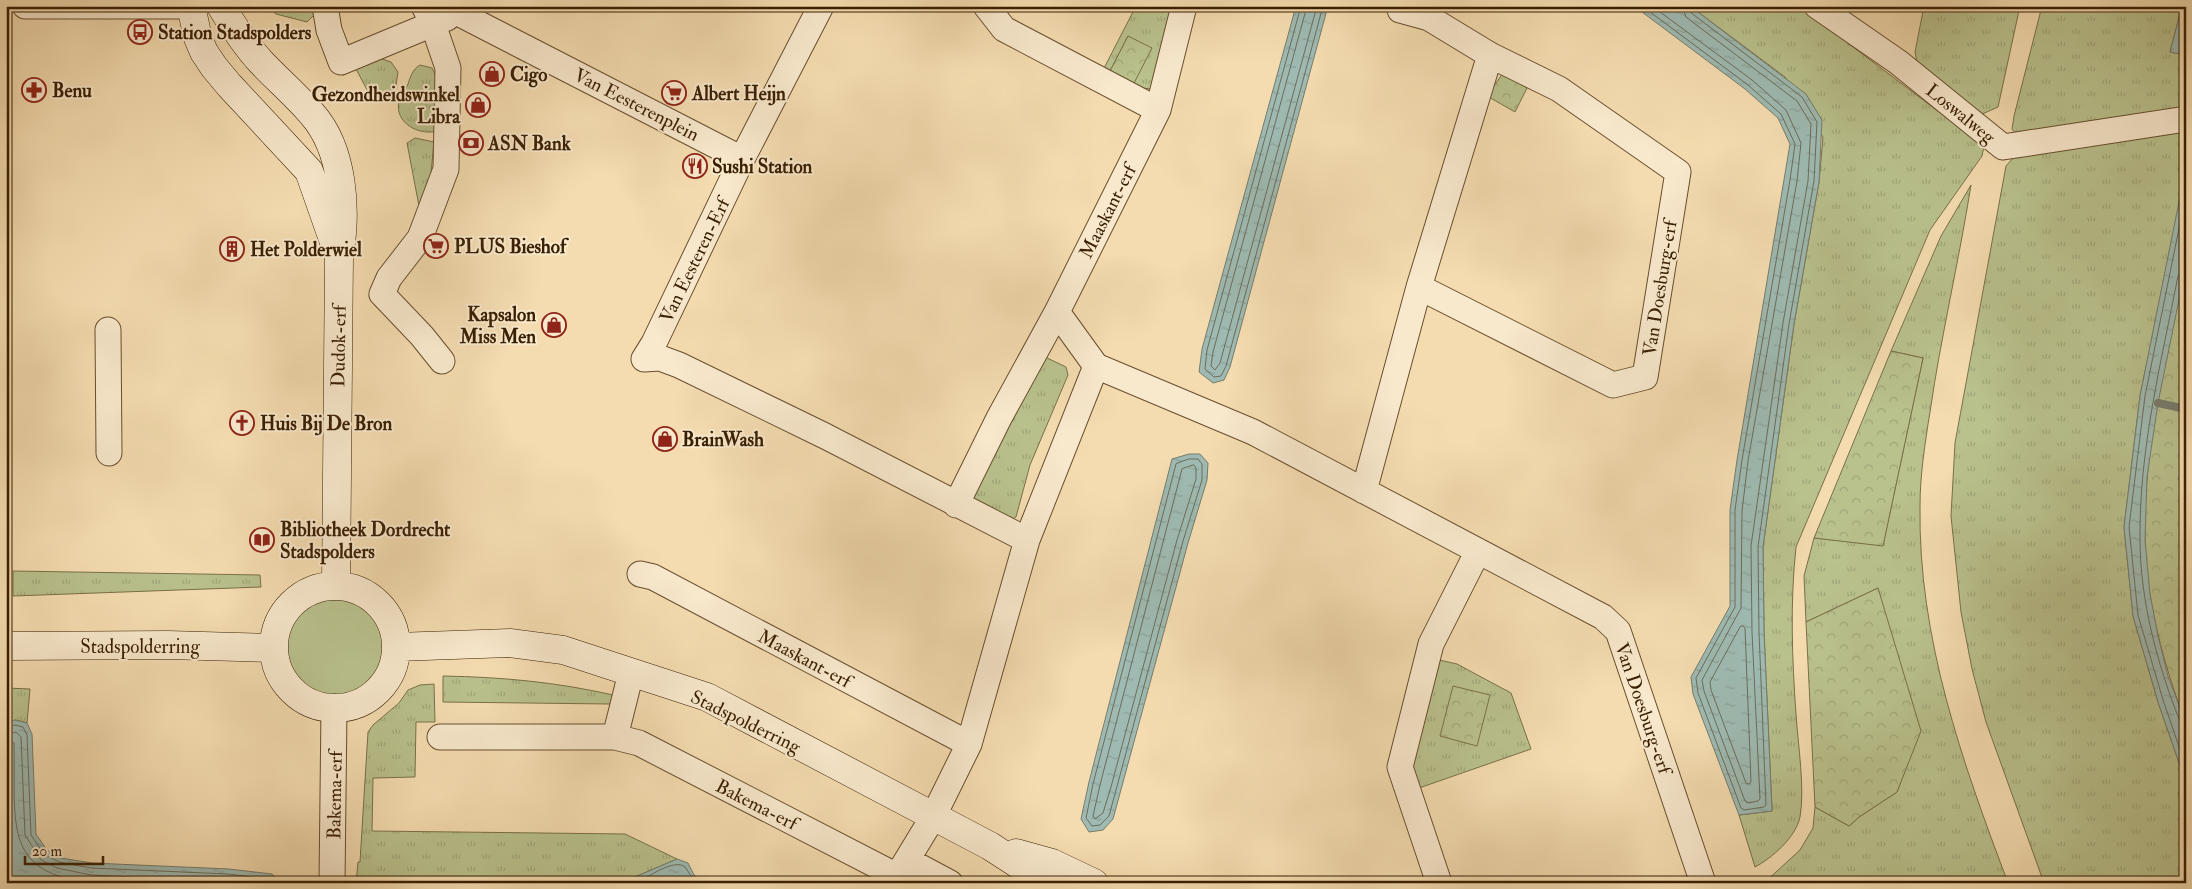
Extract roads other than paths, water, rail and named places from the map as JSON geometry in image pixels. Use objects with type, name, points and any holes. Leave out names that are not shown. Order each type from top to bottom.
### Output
[{"type":"street","points":[[25,6],[191,6]]},
{"type":"street","name":"Dudok-erf","points":[[191,6],[198,38],[204,52],[214,67],[229,86],[309,171],[339,256]]},
{"type":"street","name":"Dudok-erf","points":[[221,6],[238,34],[260,61],[314,115],[334,152],[341,180],[343,232],[339,256],[336,586]]},
{"type":"street","name":"Van Eesterenplein","points":[[325,6],[329,30],[341,62],[428,15],[465,9],[742,159]]},
{"type":"street","points":[[742,159],[821,6]]},
{"type":"street","points":[[986,6],[1004,29],[1158,110]]},
{"type":"street","name":"Maaskant-erf","points":[[956,504],[1057,312],[1158,110],[1184,6]]},
{"type":"street","name":"Loswalweg","points":[[1818,6],[1898,62],[2003,147],[2161,121],[2186,119]]},
{"type":"street","name":"Van Doesburg-erf","points":[[1400,10],[1429,18],[1490,55],[1560,89],[1678,172],[1645,377],[1613,385],[1419,287]]},
{"type":"street","points":[[428,15],[448,68],[446,169],[420,238],[389,278],[382,294],[422,336],[442,361]]},
{"type":"street","points":[[1364,491],[1419,287],[1490,55]]},
{"type":"street","name":"Van Eesteren-Erf","points":[[742,159],[654,343],[644,359],[660,358],[679,365],[825,436],[956,504]]},
{"type":"street","points":[[899,873],[933,816],[969,744],[1027,540],[1096,366],[1057,312]]},
{"type":"street","points":[[108,330],[103,387],[109,453]]},
{"type":"street","name":"Van Doesburg-erf","points":[[1096,366],[1253,432],[1531,577],[1603,617],[1618,631],[1703,883]]},
{"type":"street","points":[[956,504],[1027,540]]},
{"type":"street","points":[[1439,883],[1400,767],[1430,644],[1478,551]]},
{"type":"street","name":"Maaskant-erf","points":[[640,574],[653,577],[969,744]]},
{"type":"street","points":[[336,586],[355,589],[378,604],[393,628],[396,647],[393,666],[378,690],[362,702],[334,708],[309,702],[289,687],[278,669],[274,648],[279,623],[294,602],[313,590],[336,586]]},
{"type":"street","name":"Stadspolderring","points":[[396,647],[510,644],[563,650],[707,697],[990,846],[1047,883]]},
{"type":"street","name":"Stadspolderring","points":[[6,646],[168,645],[274,648]]},
{"type":"street","points":[[615,737],[631,673]]},
{"type":"street","name":"Bakema-erf","points":[[332,883],[334,708]]},
{"type":"street","name":"Bakema-erf","points":[[440,737],[615,737],[639,743],[899,873],[950,883]]},
{"type":"street","name":"Stadspolderring","points":[[990,846],[1052,863],[1094,883]]},
{"type":"water","points":[[1296,6],[1328,6],[1230,367],[1224,380],[1213,383],[1199,372],[1202,349]]},
{"type":"water","points":[[1634,6],[1690,6],[1806,94],[1822,120],[1819,182],[1794,324],[1763,547],[1764,632],[1772,811],[1739,815],[1693,694],[1691,677],[1730,606],[1730,510],[1790,144],[1778,118],[1745,89]]},
{"type":"water","points":[[2182,6],[2186,6],[2186,55],[2170,52]]},
{"type":"water","points":[[2185,172],[2186,265],[2158,403],[2147,477],[2145,540],[2150,594],[2158,636],[2168,676],[2186,724],[2186,783],[2158,702],[2133,616],[2124,527],[2140,396]]},
{"type":"water","points":[[1189,454],[1200,454],[1208,463],[1207,480],[1113,819],[1103,830],[1089,832],[1081,819],[1089,782],[1172,459]]},
{"type":"water","points":[[15,720],[27,723],[32,734],[36,834],[47,850],[61,858],[92,863],[229,869],[272,874],[281,883],[6,883],[6,723]]},
{"type":"water","points":[[677,859],[688,863],[694,875],[705,883],[621,883]]},
{"type":"waterway","points":[[2158,403],[2186,409]]},
{"type":"place","name":"Station Stadspolders","points":[[140,32]]},
{"type":"place","name":"Cigo","points":[[492,74]]},
{"type":"place","name":"Benu","points":[[34,90]]},
{"type":"place","name":"Albert Heijn","points":[[674,93]]},
{"type":"place","name":"Gezondheidswinkel Libra","points":[[478,105]]},
{"type":"place","name":"ASN Bank","points":[[471,143]]},
{"type":"place","name":"Sushi Station","points":[[695,166]]},
{"type":"place","name":"PLUS Bieshof","points":[[436,246]]},
{"type":"place","name":"Het Polderwiel","points":[[232,249]]},
{"type":"place","name":"Kapsalon Miss Men","points":[[554,325]]},
{"type":"place","name":"Huis Bij De Bron","points":[[242,423]]},
{"type":"place","name":"BrainWash","points":[[665,439]]},
{"type":"place","name":"Bibliotheek Dordrecht Stadspolders","points":[[262,540]]}]
